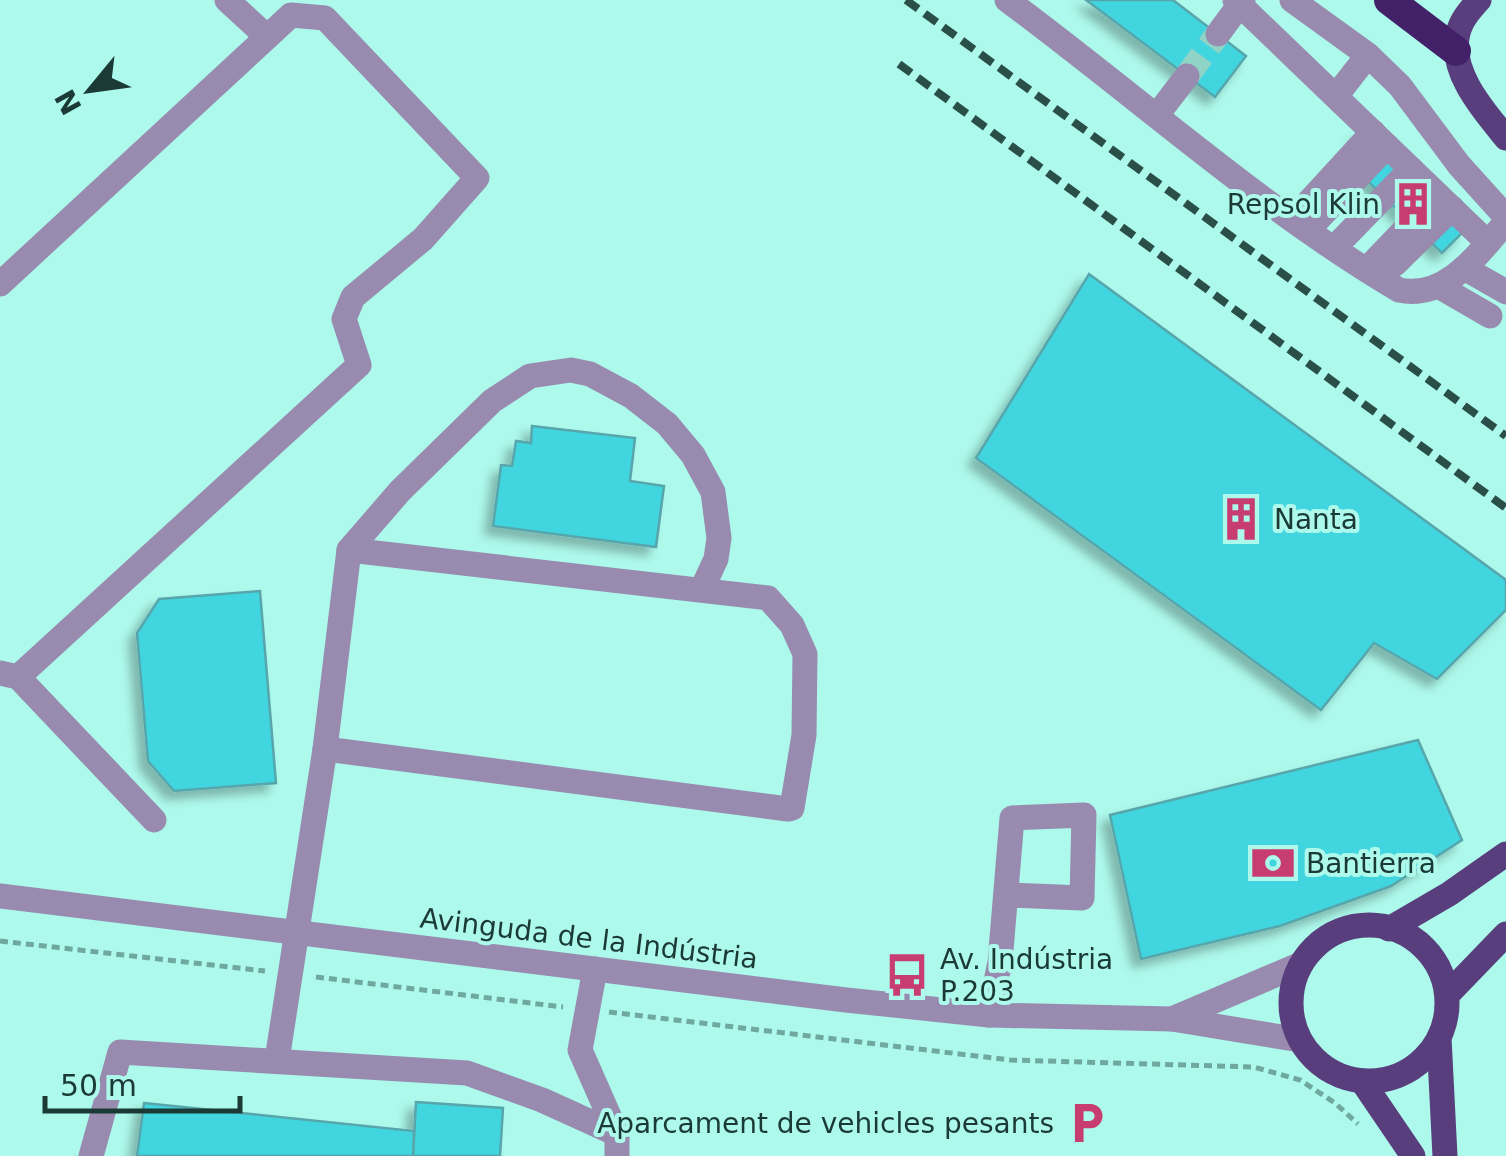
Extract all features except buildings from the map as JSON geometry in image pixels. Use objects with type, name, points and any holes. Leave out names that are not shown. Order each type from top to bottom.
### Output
[{"type":"highway","points":[[1389,0],[1456,50]]},
{"type":"main road","points":[[1478,0],[1463,20],[1456,50],[1472,93],[1506,138]]},
{"type":"main road","points":[[1389,928],[1449,894],[1506,854]]},
{"type":"main road","points":[[1439,1038],[1412,1068],[1388,1079],[1362,1081],[1334,1073],[1315,1060],[1300,1040],[1290,1001],[1301,964],[1316,945],[1356,926],[1389,928],[1406,934],[1436,964],[1448,994]]},
{"type":"main road","points":[[1445,1156],[1439,1038],[1448,994],[1506,934]]},
{"type":"main road","points":[[1362,1081],[1413,1156]]},
{"type":"street","points":[[227,0],[268,37]]},
{"type":"street","points":[[1007,0],[1039,9],[1218,166],[1380,278],[1415,294],[1440,286],[1464,268],[1506,220],[1400,86],[1368,55],[1292,0]]},
{"type":"street","points":[[1218,34],[1240,1],[1488,243]]},
{"type":"street","points":[[0,284],[291,15],[325,18],[477,178],[423,239],[353,297],[344,319],[359,365],[9,675],[154,820]]},
{"type":"street","points":[[1336,96],[1368,55]]},
{"type":"street","points":[[1157,114],[1187,76]]},
{"type":"street","points":[[1314,233],[1392,151]]},
{"type":"street","points":[[1314,233],[1392,151]]},
{"type":"street","points":[[1380,278],[1451,208]]},
{"type":"street","points":[[1380,278],[1451,208]]},
{"type":"street","points":[[1464,268],[1506,292]]},
{"type":"street","points":[[1440,286],[1490,316]]},
{"type":"street","points":[[277,1060],[326,749],[349,550],[442,447],[492,401],[530,376],[570,370],[590,374],[631,396],[667,424],[693,455],[713,492],[720,538],[716,559],[702,589]]},
{"type":"street","points":[[326,749],[792,808],[804,735],[805,654],[785,615],[768,598],[349,550]]},
{"type":"street","name":"Avinguda de la Indústria","points":[[0,896],[989,1015],[1172,1019],[1300,1040]]},
{"type":"street","points":[[989,1015],[1007,896]]},
{"type":"street","name":"Avinguda de la Indústria","points":[[1172,1019],[1301,964]]},
{"type":"street","points":[[596,969],[580,1050],[617,1145]]},
{"type":"street","points":[[91,1156],[120,1052],[467,1073],[542,1100],[617,1145]]},
{"type":"path","points":[[0,940],[1010,1060],[1254,1067],[1286,1074],[1318,1090],[1367,1134]]},
{"type":"tunnel","points":[[1187,76],[1218,34]]},
{"type":"railway","points":[[906,0],[1506,436]]},
{"type":"railway","points":[[899,64],[1506,508]]},
{"type":"place","name":"Repsol Klin","points":[[1413,204]]},
{"type":"place","name":"Nanta","points":[[1241,519]]},
{"type":"place","name":"Bantierra","points":[[1273,863]]},
{"type":"place","name":"Av. Indústria P.203","points":[[907,975]]},
{"type":"place","name":"Aparcament de vehicles pesants","points":[[1087,1123]]}]
